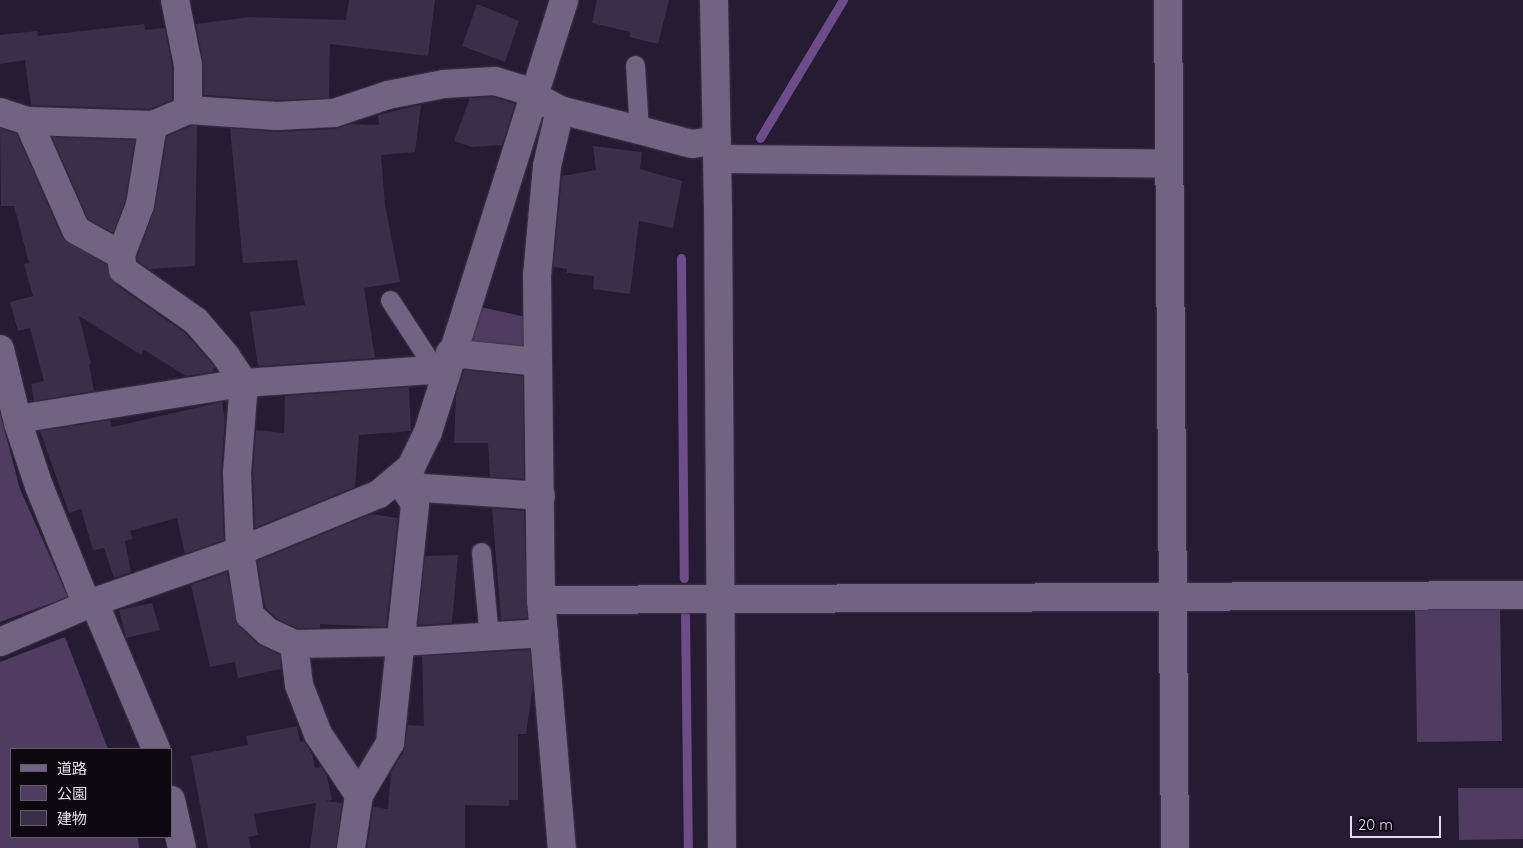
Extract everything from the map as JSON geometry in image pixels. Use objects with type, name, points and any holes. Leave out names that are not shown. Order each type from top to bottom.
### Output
[{"type":"street","points":[[175,0],[188,65],[188,110]]},
{"type":"street","points":[[0,642],[91,603],[240,551],[379,494],[411,467],[428,432],[444,364],[534,97],[564,0]]},
{"type":"street","points":[[714,0],[717,149],[718,600],[722,848]]},
{"type":"street","points":[[1168,0],[1175,848]]},
{"type":"street","points":[[0,112],[28,121],[153,125],[188,110],[277,116],[334,113],[388,95],[444,84],[495,82],[521,88],[560,110],[717,149],[1169,164]]},
{"type":"street","points":[[560,110],[547,166],[537,276],[541,600],[562,848]]},
{"type":"street","points":[[28,121],[76,230],[121,255]]},
{"type":"street","points":[[153,125],[140,205],[121,255],[123,270],[196,321],[244,383],[237,473],[240,551],[250,615],[268,632],[294,644],[401,642],[544,633]]},
{"type":"street","points":[[0,349],[18,420],[39,486],[156,748]]},
{"type":"street","points":[[18,420],[244,383],[444,364],[538,362]]},
{"type":"street","points":[[399,479],[422,488],[540,496]]},
{"type":"street","points":[[351,848],[359,795],[390,743],[414,504],[399,479]]},
{"type":"street","points":[[541,600],[1523,595]]},
{"type":"street","points":[[294,644],[299,685],[318,734],[359,795]]},
{"type":"street","points":[[172,804],[182,848]]},
{"type":"lane","points":[[635,65],[639,130]]},
{"type":"lane","points":[[390,300],[444,364]]},
{"type":"lane","points":[[481,552],[489,637]]},
{"type":"green space","points":[[476,306],[531,318],[531,356],[463,348]]},
{"type":"green space","points":[[0,413],[20,489],[68,597],[0,622]]},
{"type":"green space","points":[[1500,607],[1502,741],[1417,742],[1415,608]]},
{"type":"green space","points":[[65,637],[108,748],[10,748],[10,838],[138,838],[139,848],[0,848],[0,662]]},
{"type":"green space","points":[[1458,788],[1523,788],[1523,839],[1459,840]]},
{"type":"building","points":[[349,0],[435,0],[428,56],[330,44],[329,98],[277,100],[204,95],[203,62],[196,24],[250,17],[346,20]]},
{"type":"building","points":[[597,0],[669,0],[658,44],[629,37],[630,32],[592,23]]},
{"type":"building","points":[[477,4],[519,21],[505,62],[462,46]]},
{"type":"building","points":[[144,24],[145,30],[165,28],[172,67],[172,100],[150,109],[31,105],[25,60],[0,64],[0,35],[37,31],[38,36]]},
{"type":"building","points":[[493,97],[515,104],[502,145],[472,147],[454,141],[470,98]]},
{"type":"building","points":[[421,105],[415,152],[381,155],[385,205],[400,282],[364,288],[375,358],[258,366],[250,312],[305,305],[297,260],[243,263],[230,128],[278,132],[335,129],[350,124],[379,125],[378,115]]},
{"type":"building","points":[[191,126],[197,126],[195,266],[150,269],[195,302],[138,261],[137,257],[155,208],[167,136]]},
{"type":"building","points":[[0,128],[17,134],[62,237],[107,265],[114,283],[185,333],[215,367],[212,372],[186,376],[144,350],[141,355],[79,316],[91,364],[89,364],[94,391],[34,401],[31,384],[44,381],[30,328],[18,331],[10,302],[33,296],[24,264],[29,263],[14,206],[1,206]]},
{"type":"building","points":[[52,137],[135,140],[125,201],[113,233],[88,219]]},
{"type":"building","points":[[593,146],[642,152],[640,169],[682,181],[673,228],[639,221],[630,294],[593,289],[594,276],[567,273],[567,269],[553,267],[562,176],[596,170]]},
{"type":"building","points":[[464,370],[523,376],[524,479],[490,477],[488,443],[454,443],[456,395]]},
{"type":"building","points":[[409,387],[411,431],[359,435],[355,487],[255,528],[253,473],[256,430],[284,433],[285,396]]},
{"type":"building","points":[[222,402],[225,420],[221,473],[224,540],[185,554],[177,518],[130,531],[133,539],[125,541],[131,572],[114,578],[104,548],[93,550],[81,509],[69,513],[40,431],[110,420],[112,427]]},
{"type":"building","points":[[492,508],[524,511],[527,618],[501,620]]},
{"type":"building","points":[[371,514],[398,518],[386,627],[320,624],[320,628],[297,628],[277,619],[265,607],[257,561]]},
{"type":"building","points":[[458,555],[452,623],[418,625],[425,556]]},
{"type":"building","points":[[227,572],[239,626],[258,644],[280,655],[281,669],[238,678],[235,662],[210,667],[191,585]]},
{"type":"building","points":[[152,603],[160,630],[126,638],[119,610]]},
{"type":"building","points":[[530,650],[533,685],[526,734],[518,734],[518,800],[509,800],[509,806],[465,805],[465,848],[367,848],[373,807],[388,809],[391,772],[404,751],[408,725],[424,726],[422,656]]},
{"type":"building","points":[[297,726],[300,742],[304,741],[312,754],[315,768],[321,767],[327,776],[332,800],[325,801],[342,803],[336,848],[310,848],[316,803],[254,814],[258,835],[248,837],[251,848],[208,848],[191,756],[248,745],[246,736]]},
{"type":"waterway","points":[[760,138],[843,0]]},
{"type":"waterway","points":[[681,258],[684,578]]},
{"type":"waterway","points":[[685,615],[688,848]]}]
